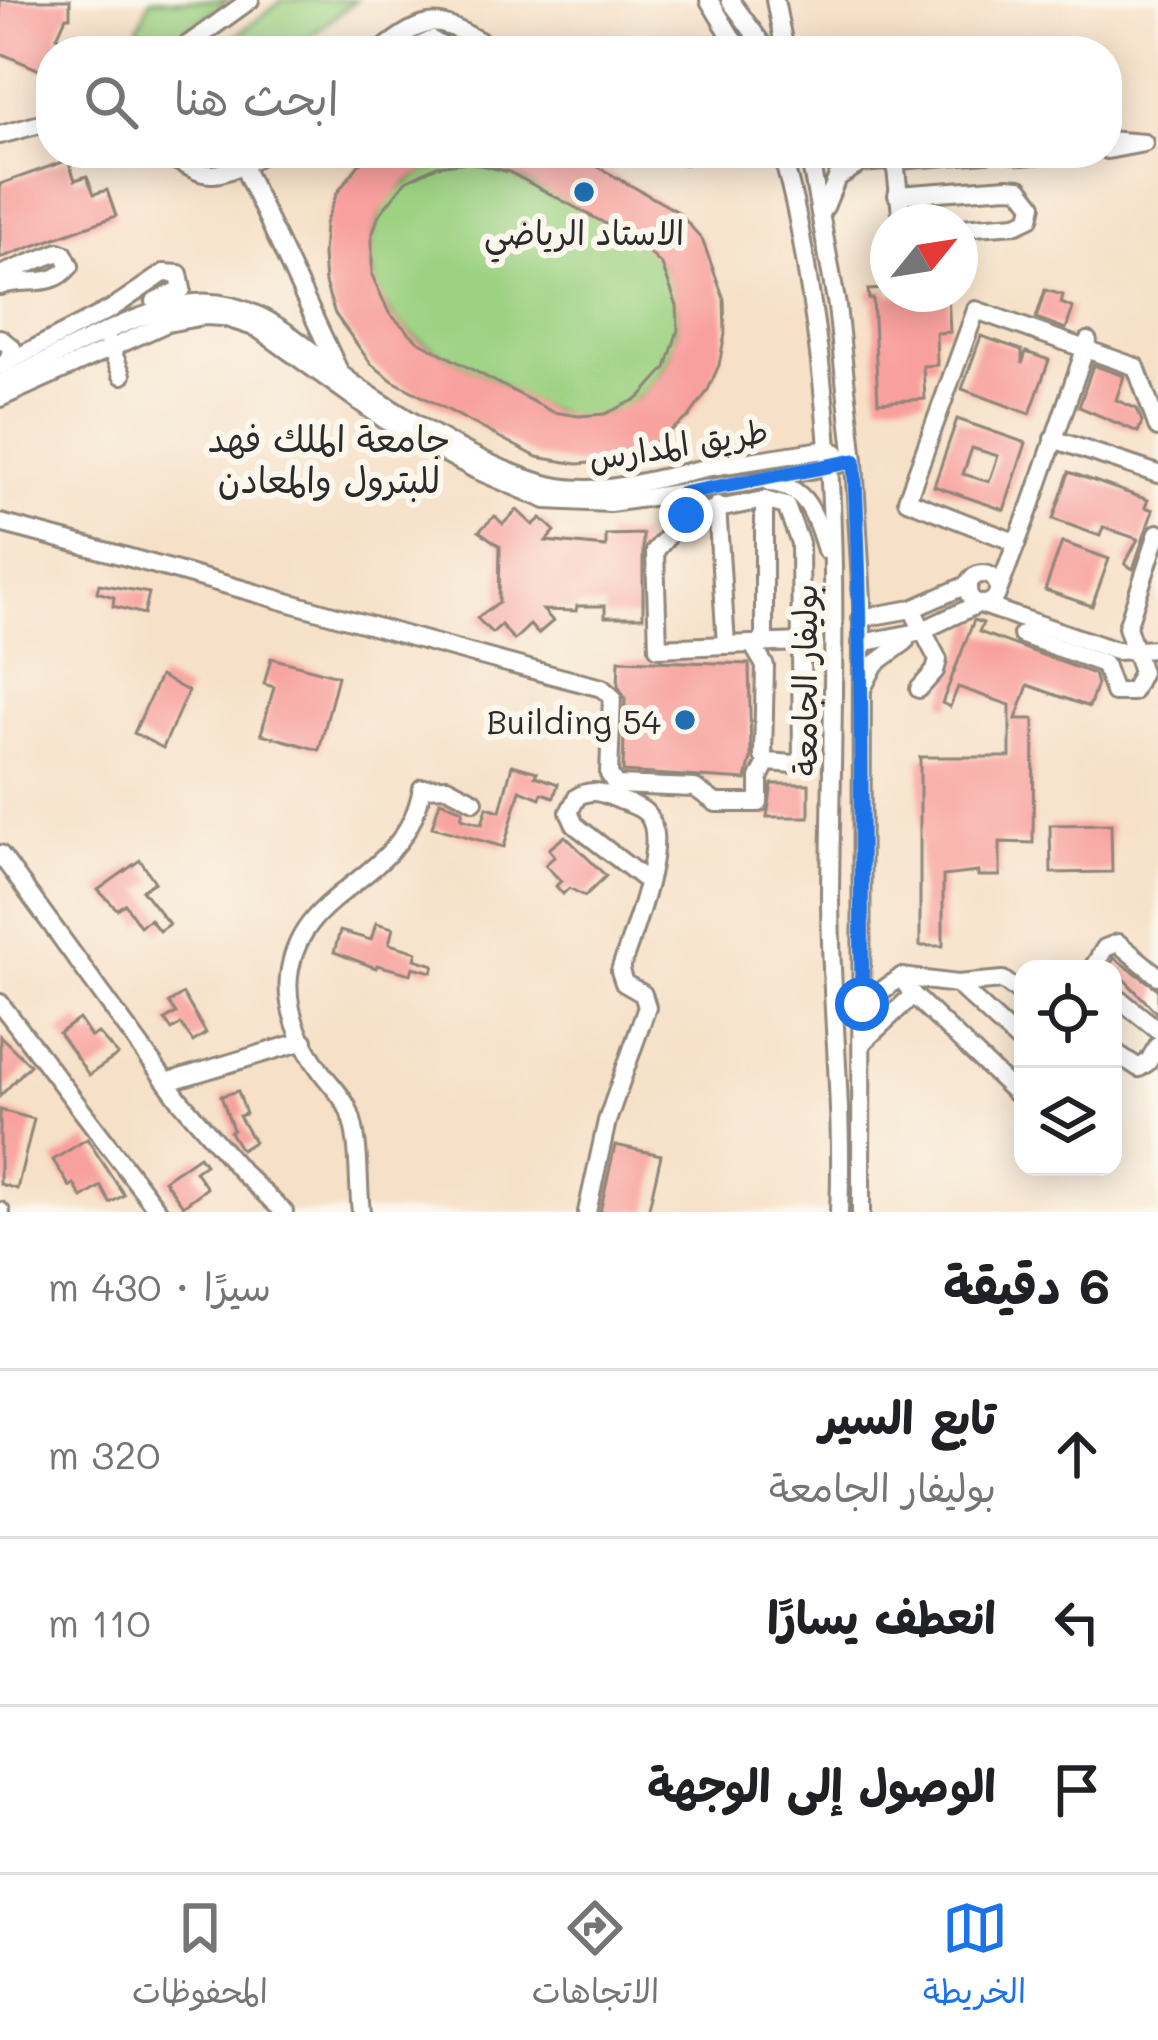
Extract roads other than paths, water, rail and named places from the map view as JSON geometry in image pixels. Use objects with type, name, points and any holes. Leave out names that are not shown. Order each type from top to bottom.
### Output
[{"type":"street","points":[[200,36],[250,0]]},
{"type":"street","points":[[215,36],[264,0]]},
{"type":"street","points":[[709,0],[731,36]]},
{"type":"street","points":[[730,0],[754,36]]},
{"type":"street","points":[[775,0],[782,36]]},
{"type":"street","points":[[400,36],[412,26],[432,22],[469,36]]},
{"type":"street","points":[[0,135],[36,125]]},
{"type":"street","points":[[0,146],[36,135]]},
{"type":"street","points":[[188,168],[205,176],[238,168]]},
{"type":"street","points":[[243,168],[341,375]]},
{"type":"street","name":"بوليفار الجامعة","points":[[785,168],[798,212],[818,344],[829,459],[833,574],[830,900],[841,1118],[838,1212]]},
{"type":"street","name":"بوليفار الجامعة","points":[[812,168],[823,214],[854,461],[861,586],[869,1000],[863,1042],[861,1212]]},
{"type":"street","points":[[823,214],[837,178],[853,168]]},
{"type":"street","points":[[895,168],[899,204]]},
{"type":"street","points":[[897,195],[1008,187],[1020,188],[1033,205],[1030,218],[1017,224],[978,227]]},
{"type":"street","points":[[0,275],[59,252],[69,264],[67,272],[42,284],[19,280],[0,286]]},
{"type":"street","points":[[3,365],[112,309],[164,273],[178,274],[183,284],[178,293],[146,306],[112,337]]},
{"type":"street","name":"طريق المدارس","points":[[0,383],[183,304],[202,302],[238,307],[274,322],[341,375],[404,415],[526,478],[585,490],[680,485],[704,468],[829,459]]},
{"type":"street","points":[[1017,543],[907,500],[976,310],[1087,344],[1136,367],[1158,428]]},
{"type":"street","points":[[0,398],[112,337],[184,317],[242,322],[385,420],[526,493],[590,505],[680,485],[787,485],[801,494],[815,517],[833,574]]},
{"type":"street","points":[[112,337],[122,375]]},
{"type":"street","points":[[0,338],[12,348],[3,365]]},
{"type":"street","points":[[861,643],[895,640],[994,600],[993,582],[1009,566],[1087,344]]},
{"type":"street","points":[[1053,439],[1158,474]]},
{"type":"street","points":[[752,482],[829,459],[854,461]]},
{"type":"street","points":[[680,485],[686,515]]},
{"type":"street","points":[[764,500],[758,644],[765,665],[763,756],[767,762]]},
{"type":"street","points":[[767,762],[802,760],[802,642],[800,543],[786,506],[764,500],[686,515],[655,551],[658,648],[802,642]]},
{"type":"street","points":[[717,506],[726,645]]},
{"type":"street","points":[[0,523],[602,688],[611,697],[609,774],[616,785],[694,788],[716,802],[759,802],[759,778],[767,762]]},
{"type":"street","points":[[1022,635],[1104,664],[1109,685],[1120,695],[1135,688],[1142,672],[1126,627],[1158,533]]},
{"type":"street","points":[[861,618],[906,611],[969,584],[977,575],[993,582]]},
{"type":"street","points":[[969,584],[969,596],[981,604],[1116,652],[1138,656],[1158,648]]},
{"type":"street","points":[[861,586],[877,604],[906,611],[938,660],[935,671],[919,688]]},
{"type":"street","points":[[860,706],[865,681],[875,664],[921,631]]},
{"type":"street","points":[[355,1208],[357,1145],[348,1108],[310,1057],[291,1013],[290,970],[310,921],[383,862],[407,836],[422,788],[447,787],[474,801]]},
{"type":"street","points":[[587,1212],[607,1121],[647,1007],[643,994],[624,983],[620,971],[647,880],[656,838],[646,812],[600,792],[577,797],[569,812],[574,825],[647,880]]},
{"type":"street","points":[[0,854],[166,1082],[242,1172],[284,1212]]},
{"type":"street","points":[[827,1212],[830,900]]},
{"type":"street","points":[[1098,960],[1105,948],[1118,943],[1158,976]]},
{"type":"street","points":[[902,976],[913,995],[1014,1091]]},
{"type":"street","points":[[888,1016],[869,1000],[902,976],[957,984],[1003,980],[1014,988]]},
{"type":"street","points":[[957,984],[1014,1037]]},
{"type":"street","points":[[863,1042],[913,995]]},
{"type":"street","points":[[1122,1001],[1158,1030]]},
{"type":"street","points":[[0,1003],[159,1212]]},
{"type":"street","points":[[166,1082],[304,1041]]},
{"type":"street","points":[[1122,1057],[1138,1068],[1148,1062],[1158,1045]]},
{"type":"place","name":"الاستاد الرياضي","points":[[584,192]]},
{"type":"place","name":"Building 54","points":[[685,720]]},
{"type":"district","name":"جامعة الملك فهد للبترول والمعادن","points":[[329,458]]}]
